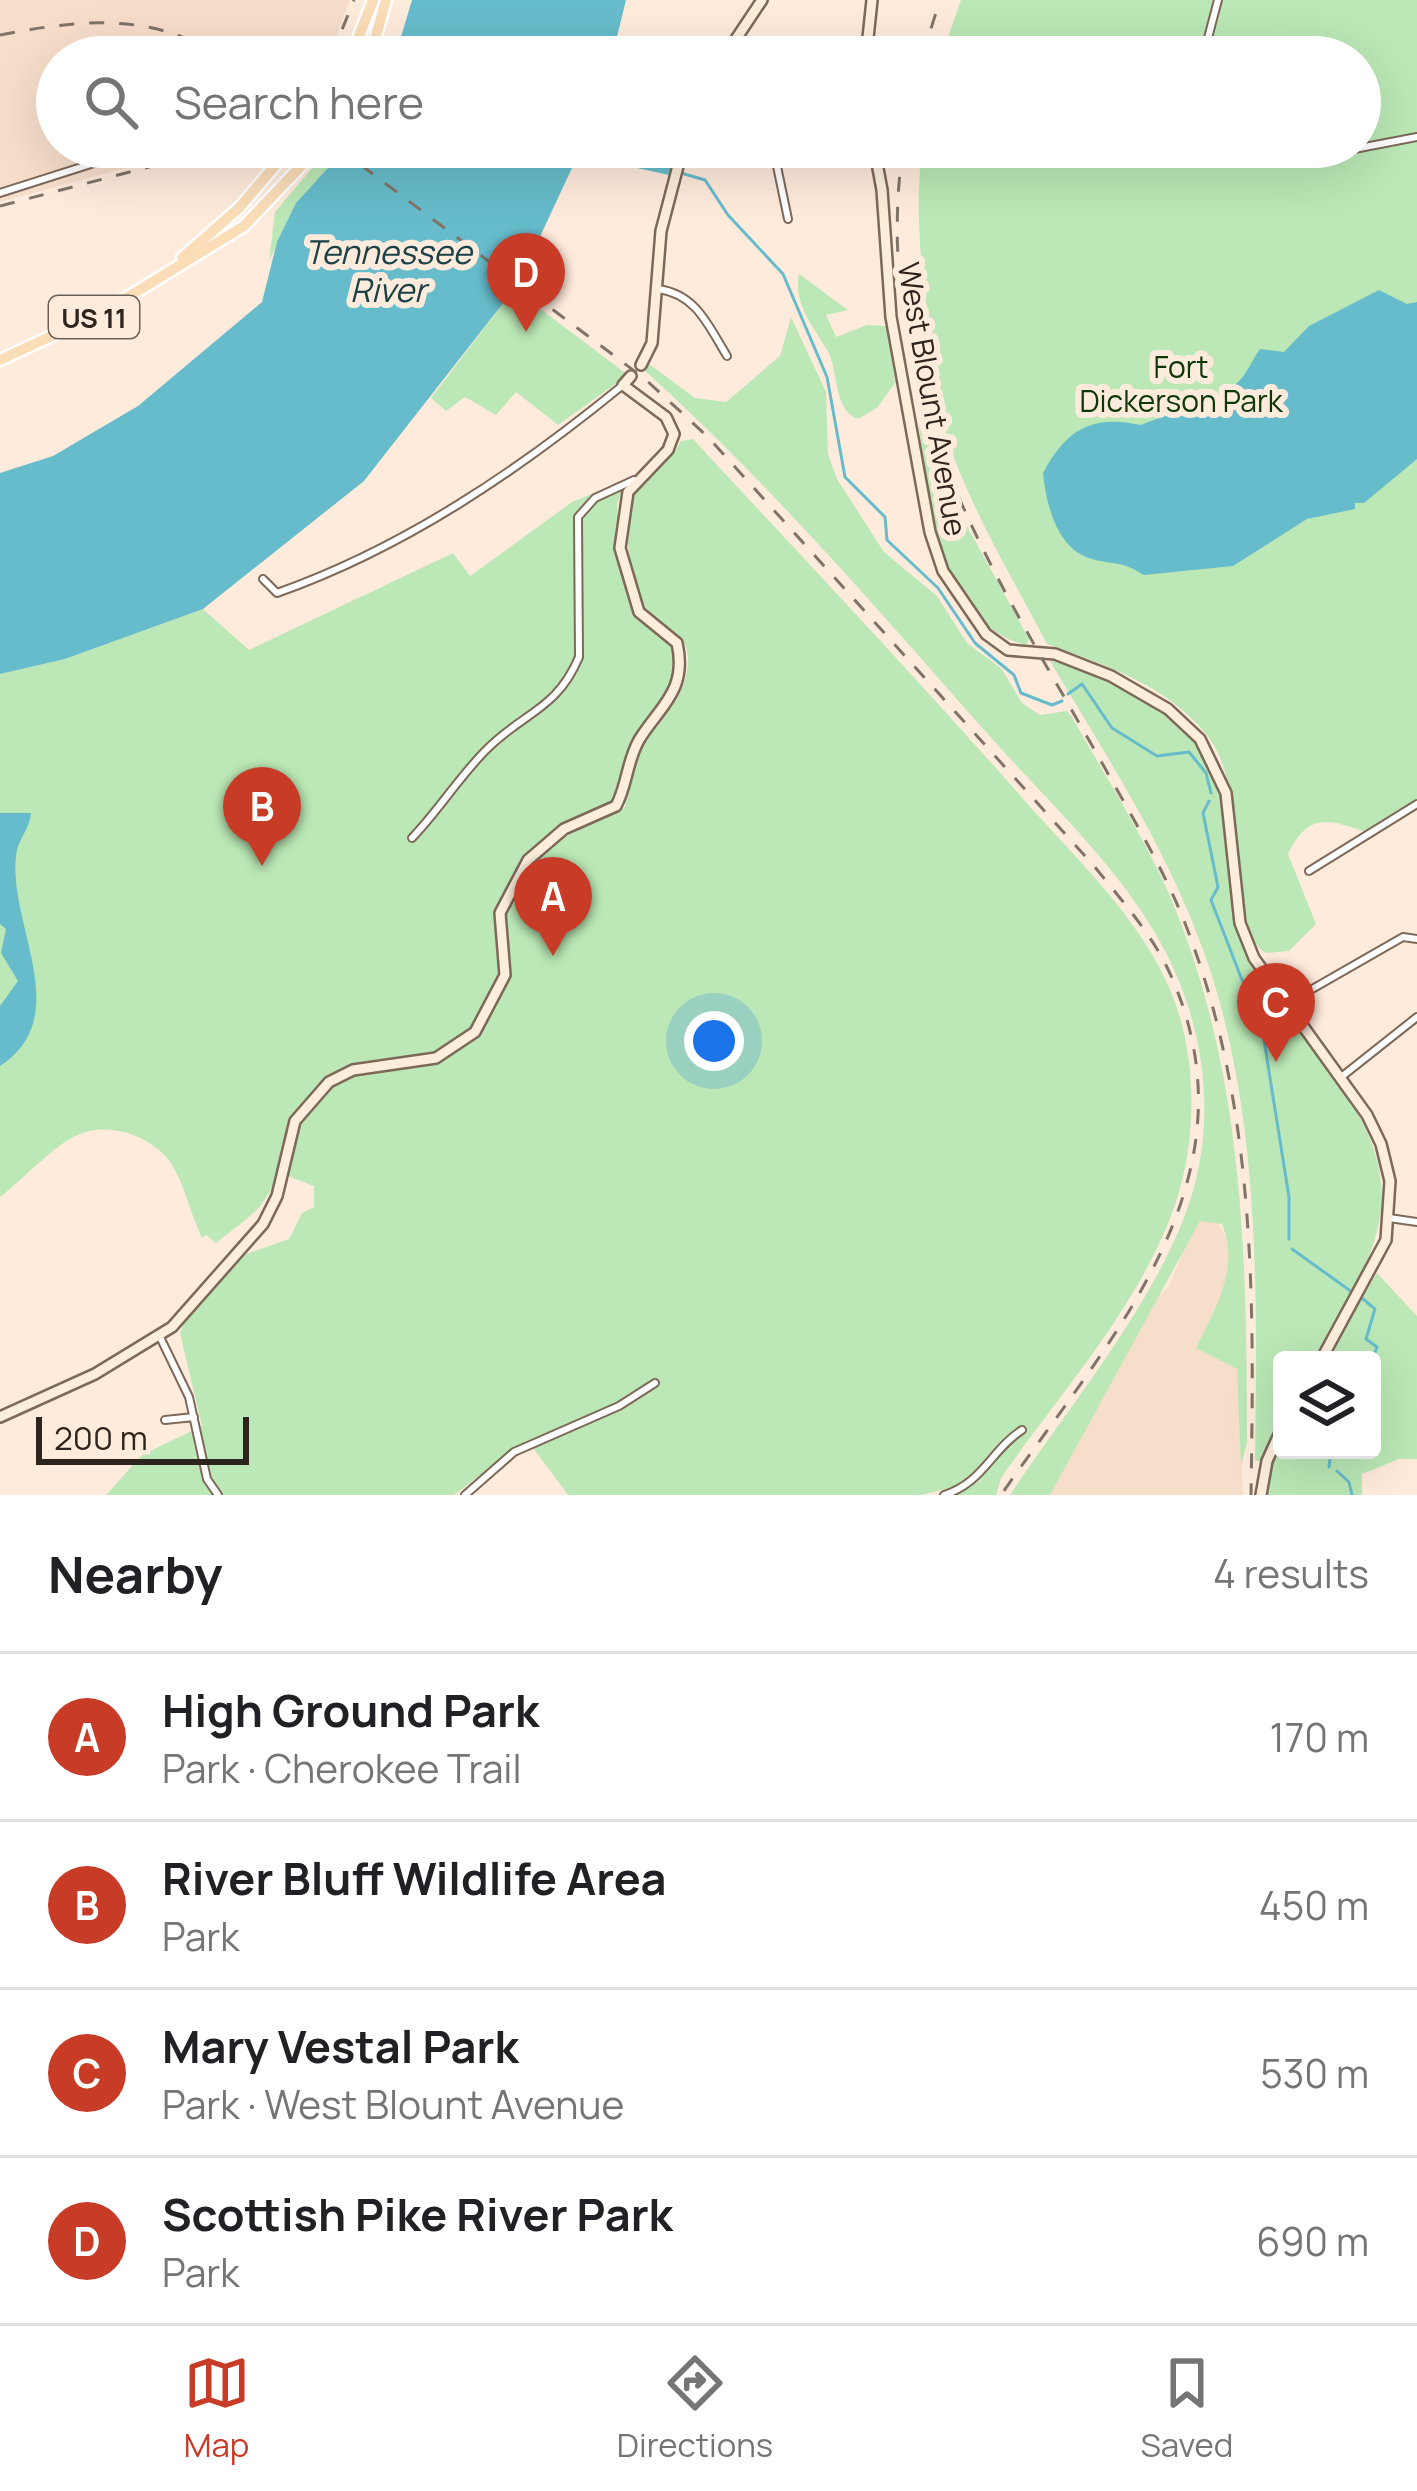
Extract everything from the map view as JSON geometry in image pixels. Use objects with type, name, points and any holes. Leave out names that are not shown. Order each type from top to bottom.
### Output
[{"type":"main road","points":[[360,36],[373,0]]},
{"type":"main road","points":[[376,36],[386,0]]},
{"type":"main road","name":"US 11","points":[[180,261],[239,208],[273,168]]},
{"type":"main road","name":"US 11","points":[[0,360],[105,311],[256,216],[300,168]]},
{"type":"street","points":[[738,36],[762,0]]},
{"type":"street","points":[[868,36],[872,0]]},
{"type":"street","points":[[1205,36],[1218,0]]},
{"type":"street","points":[[1381,144],[1417,137]]},
{"type":"street","points":[[0,193],[78,168]]},
{"type":"street","points":[[641,365],[652,344],[661,231],[678,168]]},
{"type":"street","points":[[777,168],[788,219]]},
{"type":"street","name":"West Blount Avenue","points":[[878,168],[891,317],[930,532],[943,572],[986,634],[1008,650],[1055,653],[1111,676],[1168,709],[1200,739],[1226,794],[1240,923],[1254,958],[1381,1144],[1390,1181],[1389,1218]]},
{"type":"street","points":[[658,289],[681,292],[691,301],[727,356]]},
{"type":"street","points":[[263,579],[277,593],[394,544],[510,470],[627,381],[674,429],[668,450],[634,480],[595,498],[579,514],[579,657],[570,678],[544,711],[494,742],[412,838]]},
{"type":"street","points":[[0,1417],[90,1377],[160,1336],[218,1277],[271,1212],[303,1106],[340,1075],[436,1058],[475,1032],[506,975],[500,913],[528,860],[564,829],[605,813],[623,793],[638,742],[665,710],[680,664],[677,644],[639,612],[620,548],[621,512],[634,480]]},
{"type":"street","points":[[1309,871],[1417,803]]},
{"type":"street","points":[[1286,1004],[1403,937],[1417,939]]},
{"type":"street","points":[[1340,1078],[1417,1017]]},
{"type":"street","points":[[1326,1351],[1376,1264],[1389,1218],[1414,1221],[1417,1213]]},
{"type":"street","points":[[160,1336],[194,1417],[207,1478],[218,1495]]},
{"type":"street","points":[[466,1495],[514,1452],[620,1406],[655,1383]]},
{"type":"street","points":[[165,1420],[194,1417]]},
{"type":"street","points":[[944,1495],[971,1483],[1002,1443],[1022,1430]]},
{"type":"street","points":[[1261,1495],[1273,1448]]},
{"type":"shaded area","points":[[0,0],[350,0],[336,36],[36,36],[36,168],[125,168],[0,202]]},
{"type":"shaded area","points":[[1217,1220],[1231,1247],[1227,1282],[1197,1347],[1237,1369],[1243,1495],[1050,1495],[1150,1305],[1169,1286],[1193,1228],[1200,1221]]},
{"type":"green space","name":"Fort Dickerson Park","points":[[961,0],[1417,0],[1417,800],[1365,832],[1321,822],[1296,840],[1288,854],[1316,924],[1289,951],[1266,953],[1254,940],[1246,918],[1230,790],[1207,735],[1154,690],[1047,644],[980,517],[946,433],[923,275],[920,168],[1381,168],[1381,36],[948,36]]},
{"type":"green space","points":[[312,168],[328,168],[296,203],[269,261],[275,212]]},
{"type":"green space","points":[[799,274],[848,310],[826,315],[836,337],[867,325],[887,326],[895,383],[877,408],[858,419],[844,408],[828,352],[802,306]]},
{"type":"green space","points":[[514,289],[628,375],[558,425],[516,392],[496,415],[465,397],[446,411],[431,398]]},
{"type":"green space","points":[[791,317],[826,392],[828,454],[837,479],[884,552],[937,596],[967,643],[1001,668],[1022,703],[1040,715],[1067,711],[1072,717],[1169,894],[1213,1027],[1236,1164],[1247,1373],[1247,1443],[1241,1465],[1237,1369],[1196,1348],[1223,1287],[1228,1256],[1222,1224],[1200,1221],[1050,1495],[1010,1495],[1141,1303],[1182,1223],[1195,1183],[1204,1125],[1196,1036],[1166,953],[1110,869],[781,504],[644,370],[649,364],[695,398],[726,402],[780,356]]},
{"type":"green space","points":[[919,426],[925,428],[962,517],[1029,639],[1026,645],[998,633],[975,612],[958,586],[935,521]]},
{"type":"green space","points":[[693,439],[1090,872],[1130,922],[1164,976],[1188,1053],[1190,1129],[1176,1202],[1143,1276],[1001,1478],[996,1495],[951,1495],[982,1480],[921,1495],[568,1495],[527,1440],[454,1495],[106,1495],[142,1455],[202,1426],[180,1333],[186,1318],[243,1255],[289,1239],[302,1213],[314,1207],[314,1186],[288,1176],[291,1160],[286,1159],[258,1208],[216,1243],[206,1235],[202,1238],[180,1182],[163,1154],[142,1139],[105,1129],[70,1139],[0,1197],[0,674],[65,659],[203,609],[249,650],[453,553],[470,576],[572,502],[626,480],[617,504],[620,548],[639,612],[677,643],[680,657],[665,710],[637,742],[616,806],[546,841],[523,872],[528,871],[555,842],[625,807],[639,753],[685,681],[687,648],[642,602],[627,527],[630,504],[641,486],[681,441]]},
{"type":"green space","points":[[1050,661],[1089,671],[1135,694],[1177,724],[1204,754],[1222,803],[1233,907],[1248,957],[1345,1093],[1375,1151],[1381,1207],[1370,1254],[1318,1351],[1273,1351],[1273,1435],[1260,1461],[1255,1461],[1252,1209],[1238,1083],[1207,961],[1136,807]]},
{"type":"green space","points":[[1377,1273],[1417,1316],[1417,1459],[1399,1459],[1362,1474],[1362,1495],[1266,1495],[1273,1456],[1381,1459],[1381,1351],[1330,1351]]},
{"type":"water","points":[[412,0],[626,0],[617,36],[401,36]]},
{"type":"water","name":"Tennessee River","points":[[328,168],[572,168],[518,284],[364,481],[203,609],[65,659],[0,674],[0,473],[53,456],[138,406],[262,302],[277,242],[296,203]]},
{"type":"water","name":"Tennessee River","points":[[637,168],[672,168],[669,175]]},
{"type":"water","points":[[1379,290],[1407,304],[1417,302],[1417,459],[1364,503],[1307,519],[1233,566],[1144,575],[1124,565],[1092,559],[1070,546],[1051,511],[1043,473],[1071,436],[1094,424],[1141,425],[1215,398],[1241,379],[1260,349],[1284,352],[1309,326]]},
{"type":"water","points":[[0,813],[31,813],[17,850],[16,883],[36,996],[33,1022],[22,1045],[0,1066],[0,1006],[18,981],[1,953],[6,929],[0,924]]},
{"type":"waterway","points":[[681,173],[705,180],[728,215],[783,274],[827,377],[845,477],[885,517],[887,540],[938,588],[975,643],[1014,675],[1021,693],[1052,705],[1062,701]]},
{"type":"waterway","points":[[1068,694],[1082,684],[1112,728],[1157,756],[1189,752],[1206,773],[1211,793]]},
{"type":"waterway","points":[[1209,801],[1203,813],[1218,887],[1211,900],[1263,1034],[1289,1197],[1289,1239]]},
{"type":"waterway","points":[[1292,1249],[1352,1292]]},
{"type":"waterway","points":[[1363,1299],[1375,1309],[1366,1339],[1377,1347],[1375,1351]]},
{"type":"waterway","points":[[1329,1467],[1330,1459]]},
{"type":"waterway","points":[[1337,1471],[1349,1482],[1352,1495]]},
{"type":"railway","points":[[339,36],[354,0]]},
{"type":"railway","points":[[929,36],[940,0]]},
{"type":"railway","points":[[0,35],[114,23],[179,36]]},
{"type":"railway","points":[[0,206],[145,168]]},
{"type":"railway","points":[[365,168],[645,379],[708,437],[1094,866],[1165,963],[1194,1052],[1198,1122],[1185,1190],[1160,1254],[1126,1316],[1001,1495]]},
{"type":"railway","points":[[902,168],[897,236],[904,319],[922,398],[949,474],[1021,622],[1160,869],[1211,1000],[1239,1139],[1246,1210],[1251,1281],[1251,1495]]},
{"type":"place","name":"Scottish Pike River Park","points":[[526,332]]},
{"type":"place","name":"River Bluff Wildlife Area","points":[[262,866]]},
{"type":"place","name":"High Ground Park","points":[[553,956]]},
{"type":"place","name":"Mary Vestal Park","points":[[1276,1062]]}]
